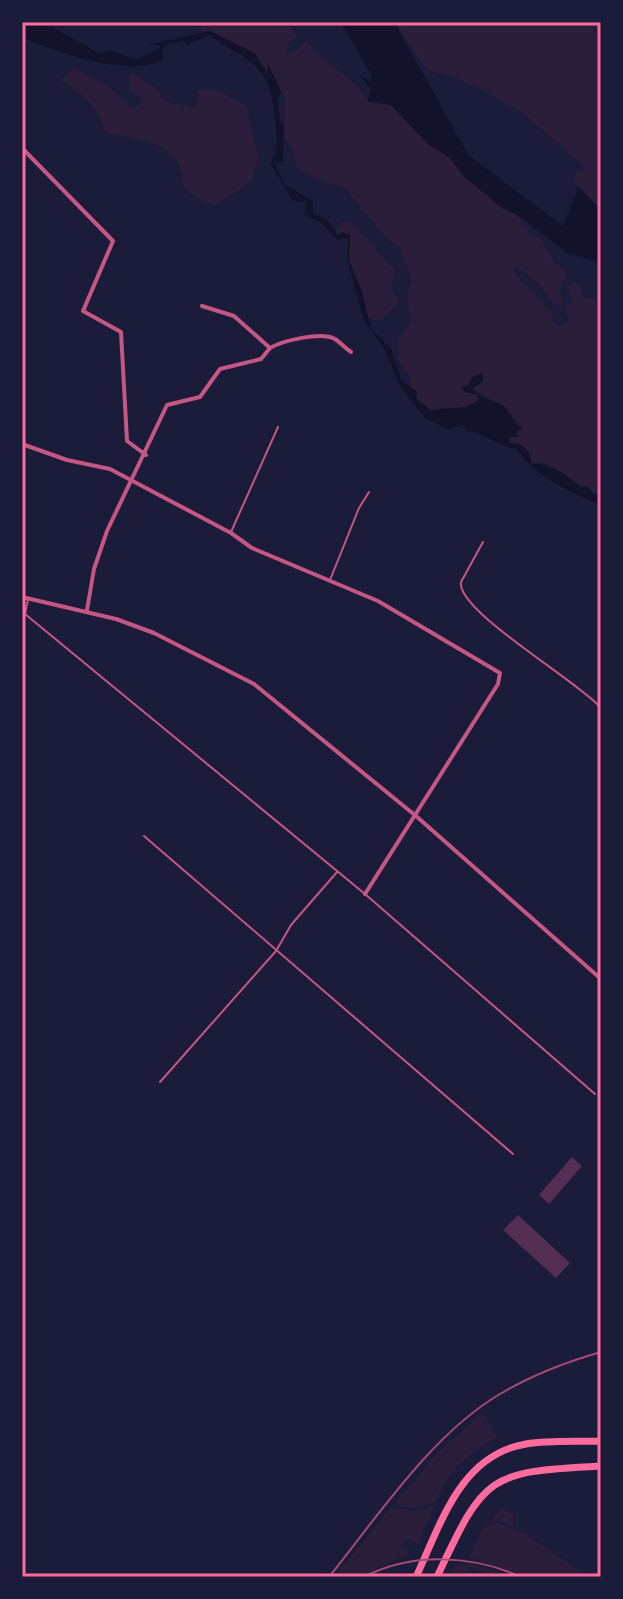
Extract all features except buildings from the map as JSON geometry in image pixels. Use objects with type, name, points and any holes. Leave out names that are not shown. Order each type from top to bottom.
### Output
[{"type":"main road","points":[[416,1577],[451,1499],[478,1467],[501,1452],[528,1444],[601,1441]]},
{"type":"main road","points":[[437,1577],[465,1518],[490,1486],[517,1472],[601,1466]]},
{"type":"street","points":[[22,148],[113,241],[83,311],[121,332],[127,441],[146,455]]},
{"type":"street","points":[[202,306],[234,316],[270,348]]},
{"type":"street","points":[[87,610],[100,548],[167,405],[200,397],[220,369],[261,359],[270,348],[281,342],[328,337],[351,352]]},
{"type":"street","points":[[22,444],[67,460],[110,469],[231,533],[271,558],[378,601],[500,673],[498,684],[365,894]]},
{"type":"street","points":[[25,597],[87,610],[154,633],[254,684],[416,816],[601,979]]},
{"type":"lane","points":[[231,533],[278,427]]},
{"type":"lane","points":[[330,581],[359,508],[369,492]]},
{"type":"lane","points":[[483,542],[461,582],[464,594],[516,644],[583,690],[601,708]]},
{"type":"lane","points":[[25,597],[25,614],[365,894],[595,1094]]},
{"type":"lane","points":[[144,836],[513,1154]]},
{"type":"lane","points":[[160,1082],[276,951],[291,925],[337,871]]},
{"type":"shaded area","points":[[22,22],[52,27],[100,54],[110,50],[136,60],[160,48],[159,45],[147,45],[210,31],[255,54],[268,74],[267,61],[281,92],[278,99],[280,123],[284,123],[283,162],[274,162],[285,185],[313,201],[313,213],[328,221],[338,236],[342,232],[350,235],[349,260],[362,292],[371,328],[391,349],[401,380],[417,392],[416,399],[431,410],[466,407],[478,401],[478,395],[465,392],[461,387],[468,386],[472,377],[482,373],[483,381],[472,389],[482,397],[503,405],[518,426],[523,428],[516,432],[518,437],[511,436],[509,443],[520,444],[528,451],[532,464],[551,467],[580,487],[588,486],[593,494],[601,494],[601,506],[543,475],[524,459],[517,449],[467,431],[464,425],[448,429],[425,418],[400,386],[385,350],[363,318],[348,261],[348,237],[338,240],[321,222],[304,215],[307,202],[293,201],[270,163],[277,143],[273,102],[264,76],[248,60],[209,35],[187,45],[184,41],[169,43],[162,50],[163,59],[150,65],[114,65],[73,56],[22,37]]},
{"type":"shaded area","points":[[198,22],[288,22],[297,37],[288,43],[286,55],[296,51],[306,39],[320,56],[356,85],[369,103],[391,105],[429,145],[449,157],[464,177],[502,208],[516,214],[532,238],[540,238],[554,262],[567,273],[560,289],[562,303],[555,306],[538,283],[516,266],[514,270],[549,311],[558,327],[569,320],[565,307],[573,301],[568,288],[572,283],[578,284],[584,298],[601,300],[601,494],[584,488],[550,466],[532,464],[528,451],[520,444],[509,443],[511,436],[518,437],[516,432],[521,427],[506,408],[472,389],[482,383],[482,372],[468,386],[461,387],[478,395],[478,401],[466,407],[431,410],[416,399],[410,389],[411,379],[399,360],[399,337],[411,323],[407,297],[412,280],[400,249],[383,235],[345,188],[318,180],[297,168],[294,152],[283,136],[285,99],[269,66],[268,75],[255,54],[210,31],[201,31]]},
{"type":"shaded area","points":[[341,22],[394,22],[469,156],[563,226],[578,188],[581,190],[601,210],[601,262],[569,254],[516,214],[502,208],[464,176],[449,157],[429,145],[391,105],[368,101],[371,89],[361,77],[371,80],[372,76]]},
{"type":"shaded area","points":[[394,22],[601,22],[601,210],[574,181],[576,172],[583,170],[582,164],[525,115],[481,89],[452,76],[428,71]]},
{"type":"shaded area","points":[[74,68],[108,86],[133,109],[144,101],[128,89],[131,73],[153,86],[167,102],[197,108],[198,90],[218,90],[246,106],[258,159],[252,181],[215,206],[190,194],[183,184],[179,166],[167,151],[142,140],[106,133],[89,102],[60,80]]},
{"type":"shaded area","points":[[343,221],[351,222],[395,270],[391,289],[398,299],[397,305],[380,321],[367,318],[362,292],[349,260],[350,235],[342,232],[338,236],[336,231]]},
{"type":"shaded area","points":[[480,1414],[485,1416],[497,1438],[460,1464],[435,1503],[414,1508],[394,1505],[435,1455]]},
{"type":"shaded area","points":[[435,1505],[418,1544],[406,1539],[401,1548],[408,1552],[406,1555],[360,1577],[334,1577],[390,1508],[419,1511]]},
{"type":"shaded area","points":[[502,1508],[513,1514],[513,1526],[498,1521],[489,1523]]},
{"type":"shaded area","points":[[497,1523],[521,1531],[589,1577],[530,1577],[469,1558],[483,1528]]},
{"type":"shaded area","points":[[472,1563],[513,1577],[491,1577],[471,1567],[466,1577],[450,1577],[455,1565]]},
{"type":"railway","points":[[329,1577],[407,1478],[451,1431],[475,1411],[537,1375],[601,1352]]},
{"type":"railway","points":[[364,1577],[402,1563],[442,1559],[483,1564],[521,1577]]}]
